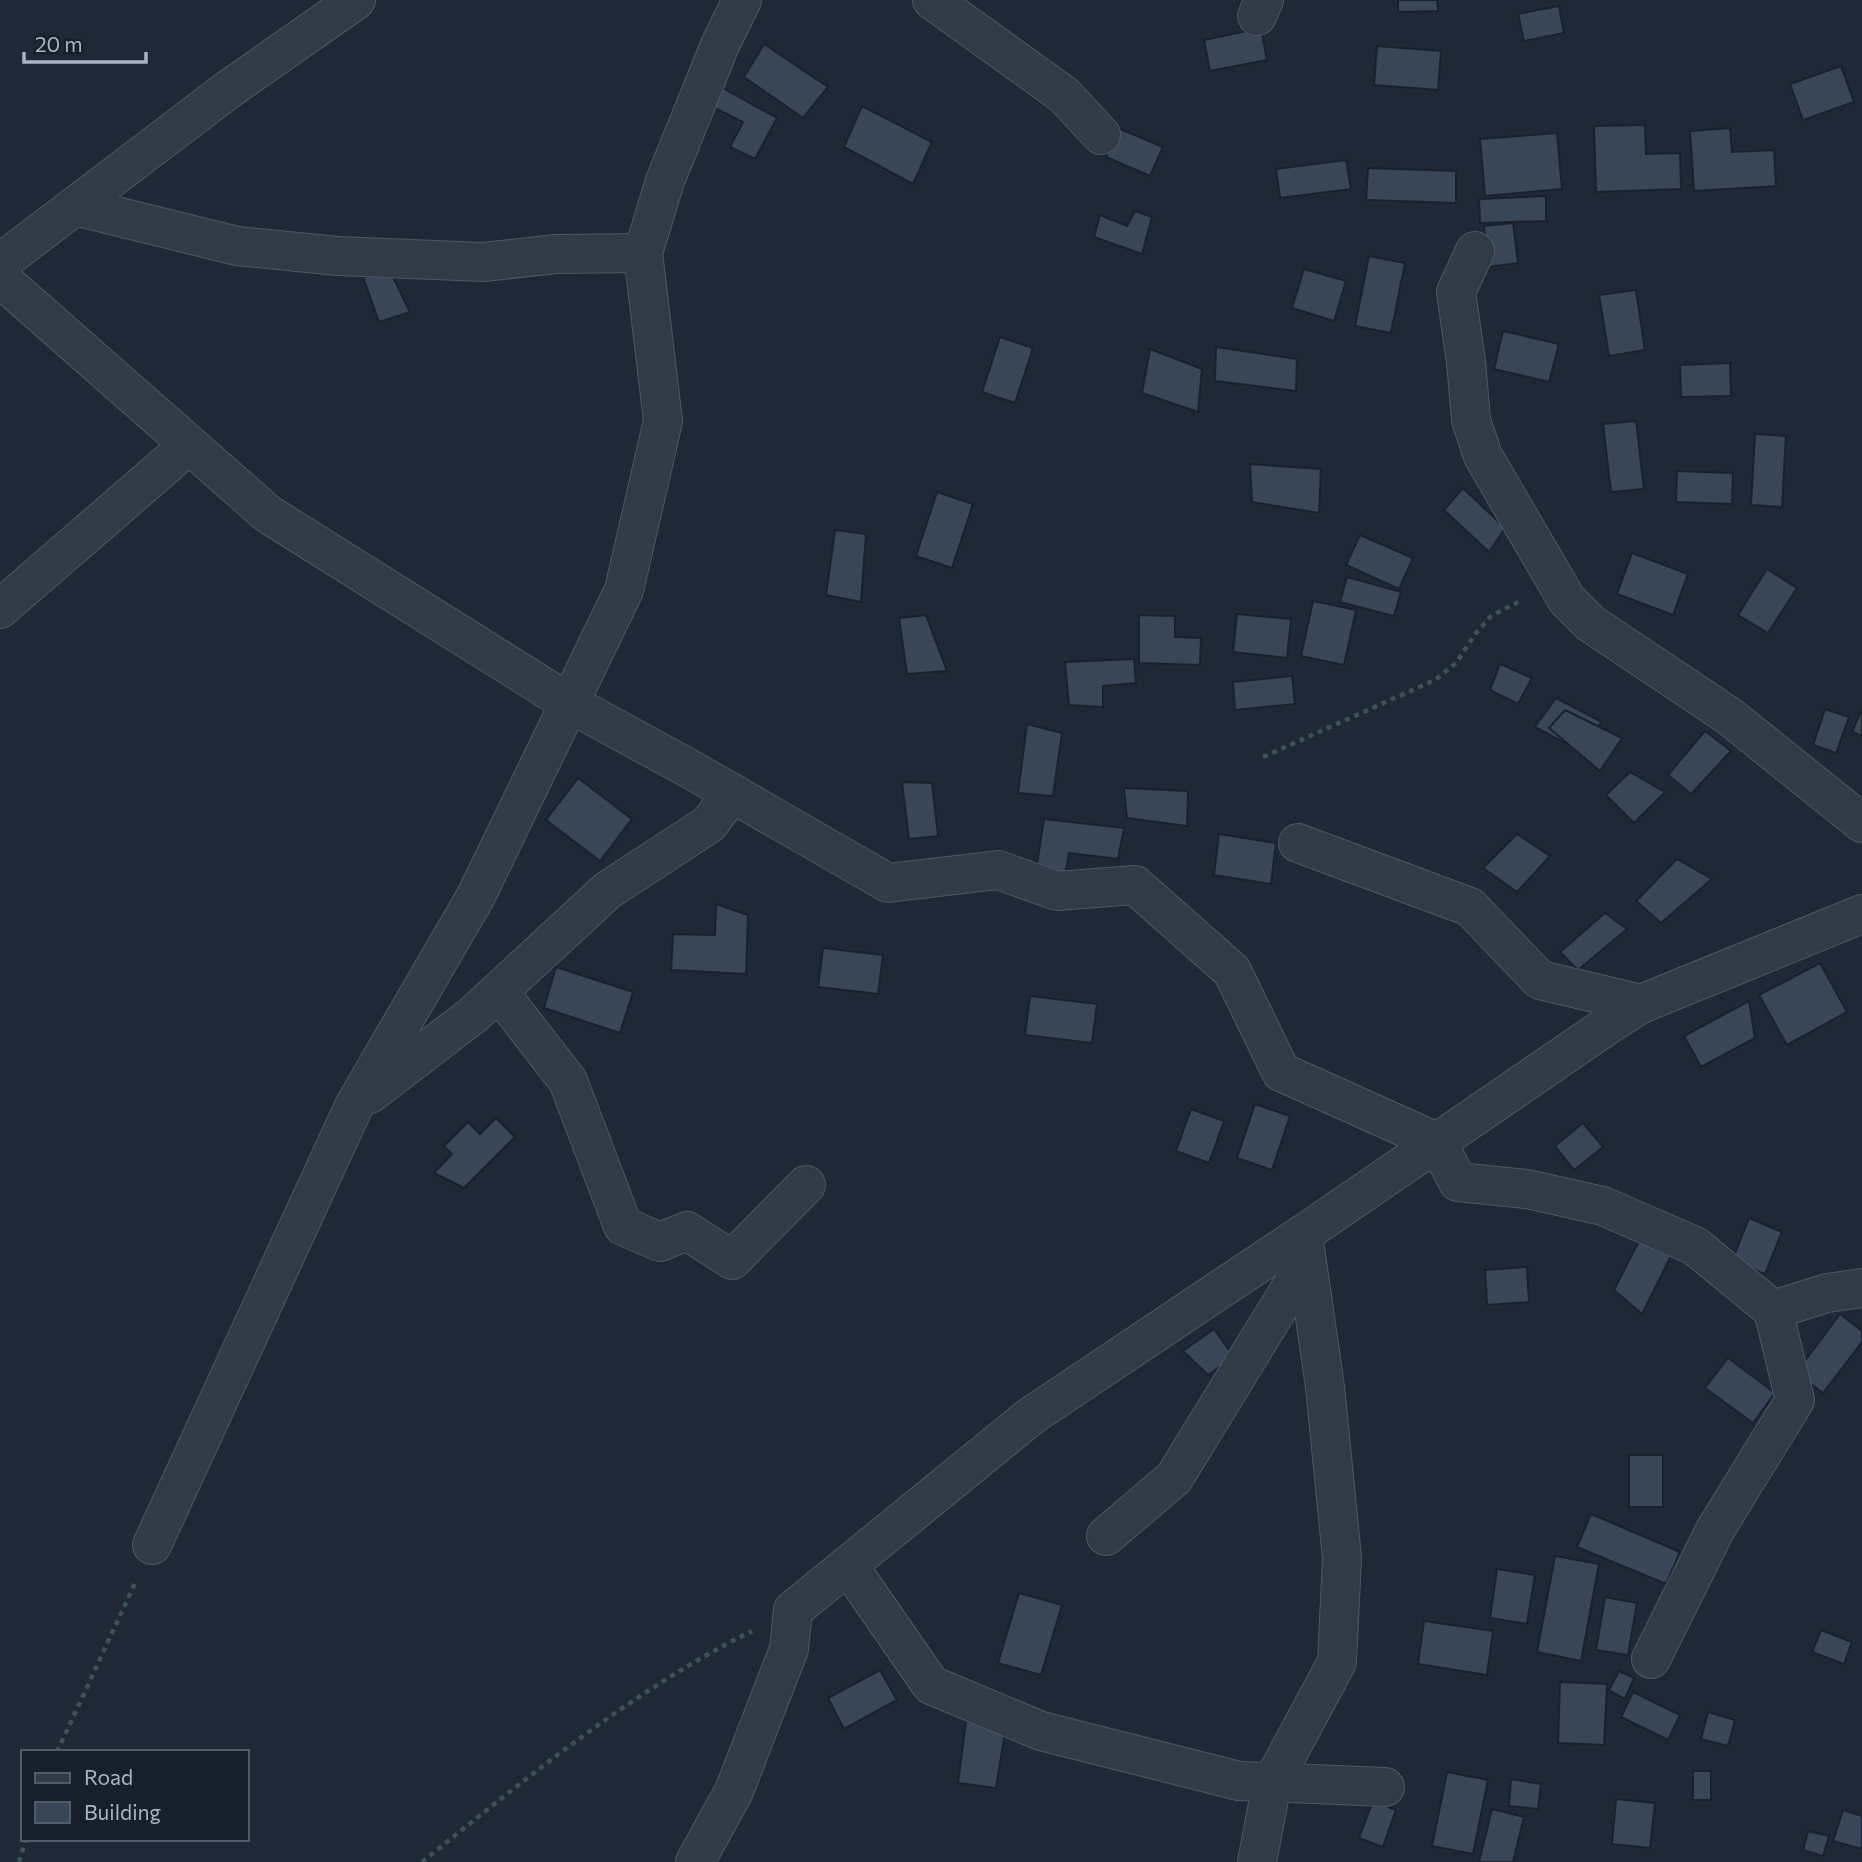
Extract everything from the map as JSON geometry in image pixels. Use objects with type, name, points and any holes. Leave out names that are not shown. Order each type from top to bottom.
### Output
[{"type":"street","points":[[0,263],[229,89],[356,0]]},
{"type":"street","points":[[152,1545],[354,1106],[476,896],[624,590],[663,421],[643,253],[665,181],[720,45],[742,0]]},
{"type":"street","points":[[932,0],[1064,95],[1101,135]]},
{"type":"street","points":[[75,206],[237,246],[338,256],[483,262],[556,254],[643,253]]},
{"type":"street","points":[[1475,251],[1456,292],[1471,420],[1483,456],[1567,600],[1590,623],[1729,716],[1862,823]]},
{"type":"street","points":[[0,278],[268,514],[569,704],[732,793],[888,883],[998,870],[1057,891],[1135,885],[1232,971],[1281,1072],[1437,1142],[1458,1182],[1527,1189],[1603,1206],[1695,1245],[1773,1310],[1795,1400],[1714,1530],[1651,1659]]},
{"type":"street","points":[[0,609],[189,445]]},
{"type":"street","points":[[354,1106],[473,1015],[608,890],[709,824],[732,793]]},
{"type":"street","points":[[1298,843],[1471,907],[1540,980],[1641,1004]]},
{"type":"street","points":[[695,1862],[739,1779],[789,1649],[793,1610],[1031,1416],[1305,1249],[1437,1142],[1641,1004],[1862,914]]},
{"type":"street","points":[[499,992],[568,1081],[623,1226],[660,1242],[687,1231],[732,1259],[806,1185]]},
{"type":"street","points":[[1106,1536],[1174,1478],[1305,1249]]},
{"type":"street","points":[[1257,1862],[1272,1783],[1337,1662],[1342,1558],[1325,1387],[1305,1249]]},
{"type":"street","points":[[1773,1310],[1827,1293],[1862,1288]]},
{"type":"street","points":[[848,1565],[932,1685],[1041,1731],[1238,1781],[1385,1787]]},
{"type":"path","points":[[1263,757],[1435,680],[1456,663],[1491,616],[1556,582]]},
{"type":"path","points":[[58,1750],[152,1545]]},
{"type":"path","points":[[422,1862],[545,1763],[639,1696],[725,1644],[793,1610]]},
{"type":"path","points":[[19,1862],[25,1841]]},
{"type":"building","points":[[1398,0],[1437,0],[1438,11],[1398,12]]},
{"type":"building","points":[[1559,6],[1564,33],[1524,41],[1518,14]]},
{"type":"building","points":[[1261,28],[1267,60],[1210,71],[1204,40]]},
{"type":"building","points":[[764,44],[828,87],[803,118],[744,77]]},
{"type":"building","points":[[1377,46],[1441,51],[1438,90],[1374,85]]},
{"type":"building","points":[[1841,66],[1854,102],[1803,120],[1790,84]]},
{"type":"building","points":[[721,87],[777,118],[755,159],[730,147],[743,122],[711,106]]},
{"type":"building","points":[[862,106],[932,142],[913,184],[844,147]]},
{"type":"building","points":[[1645,125],[1646,154],[1680,153],[1681,189],[1596,192],[1594,126]]},
{"type":"building","points":[[1118,128],[1163,147],[1150,176],[1106,157]]},
{"type":"building","points":[[1730,128],[1732,152],[1774,150],[1776,186],[1694,191],[1690,131]]},
{"type":"building","points":[[1557,133],[1562,189],[1485,196],[1480,139]]},
{"type":"building","points":[[1346,160],[1351,189],[1280,198],[1276,169]]},
{"type":"building","points":[[1368,168],[1456,171],[1456,203],[1366,200]]},
{"type":"building","points":[[1546,196],[1546,221],[1480,223],[1479,199]]},
{"type":"building","points":[[1135,211],[1152,217],[1142,254],[1094,237],[1100,215],[1127,226]]},
{"type":"building","points":[[1513,223],[1518,263],[1489,267],[1484,226]]},
{"type":"building","points":[[1369,256],[1405,263],[1391,333],[1355,326]]},
{"type":"building","points":[[1304,269],[1346,281],[1334,321],[1292,308]]},
{"type":"building","points":[[391,273],[410,312],[379,322],[363,277]]},
{"type":"building","points":[[1636,290],[1645,350],[1609,356],[1599,295]]},
{"type":"building","points":[[1503,331],[1559,344],[1549,382],[1494,369]]},
{"type":"building","points":[[1000,337],[1033,348],[1015,403],[982,392]]},
{"type":"building","points":[[1216,347],[1297,359],[1296,391],[1215,381]]},
{"type":"building","points":[[1150,349],[1202,369],[1198,412],[1142,393]]},
{"type":"building","points":[[1730,363],[1731,396],[1681,397],[1680,365]]},
{"type":"building","points":[[1636,421],[1644,489],[1611,492],[1603,424]]},
{"type":"building","points":[[1755,434],[1786,436],[1782,507],[1751,505]]},
{"type":"building","points":[[1250,464],[1321,469],[1319,513],[1252,502]]},
{"type":"building","points":[[1677,471],[1733,473],[1732,504],[1676,502]]},
{"type":"building","points":[[1463,488],[1505,528],[1489,552],[1444,510]]},
{"type":"building","points":[[937,492],[973,504],[952,568],[916,556]]},
{"type":"building","points":[[835,530],[866,534],[861,602],[826,595]]},
{"type":"building","points":[[1360,535],[1413,558],[1399,589],[1346,565]]},
{"type":"building","points":[[1632,553],[1688,574],[1673,615],[1617,594]]},
{"type":"building","points":[[1767,569],[1797,588],[1768,633],[1738,615]]},
{"type":"building","points":[[1347,577],[1401,592],[1394,616],[1340,602]]},
{"type":"building","points":[[1313,601],[1356,610],[1344,665],[1301,656]]},
{"type":"building","points":[[1237,614],[1291,619],[1287,658],[1233,652]]},
{"type":"building","points":[[926,615],[947,671],[907,674],[899,618]]},
{"type":"building","points":[[1139,615],[1175,616],[1175,637],[1201,638],[1200,665],[1139,663]]},
{"type":"building","points":[[1134,659],[1136,683],[1103,686],[1103,707],[1069,705],[1065,662]]},
{"type":"building","points":[[1500,664],[1532,678],[1518,704],[1490,690]]},
{"type":"building","points":[[1292,676],[1295,704],[1235,710],[1233,682]]},
{"type":"building","points":[[1556,698],[1602,722],[1576,749],[1535,727]]},
{"type":"building","points":[[1825,709],[1849,717],[1836,753],[1813,745]]},
{"type":"building","points":[[1862,709],[1862,736],[1852,732]]},
{"type":"building","points":[[1565,710],[1622,738],[1600,771],[1549,728]]},
{"type":"building","points":[[1027,724],[1062,733],[1053,796],[1018,793]]},
{"type":"building","points":[[1705,731],[1731,751],[1691,794],[1668,775]]},
{"type":"building","points":[[1630,772],[1665,792],[1634,823],[1606,795]]},
{"type":"building","points":[[578,778],[632,819],[600,861],[546,820]]},
{"type":"building","points":[[902,782],[932,783],[938,836],[909,839]]},
{"type":"building","points":[[1124,788],[1188,791],[1187,826],[1127,818]]},
{"type":"building","points":[[1044,819],[1124,828],[1118,859],[1069,853],[1065,875],[1037,864]]},
{"type":"building","points":[[1219,834],[1276,843],[1271,884],[1214,875]]},
{"type":"building","points":[[1517,834],[1550,856],[1517,892],[1483,868]]},
{"type":"building","points":[[1677,859],[1712,879],[1661,923],[1636,901]]},
{"type":"building","points":[[716,904],[748,915],[746,974],[671,970],[673,934],[715,935]]},
{"type":"building","points":[[1605,913],[1627,929],[1578,970],[1560,952]]},
{"type":"building","points":[[823,948],[883,955],[878,994],[818,987]]},
{"type":"building","points":[[1820,963],[1847,1012],[1787,1045],[1759,995]]},
{"type":"building","points":[[556,967],[633,992],[620,1033],[544,1008]]},
{"type":"building","points":[[1030,996],[1097,1004],[1092,1043],[1025,1035]]},
{"type":"building","points":[[1749,1001],[1755,1038],[1701,1067],[1684,1036]]},
{"type":"building","points":[[1255,1104],[1290,1116],[1272,1170],[1237,1158]]},
{"type":"building","points":[[1191,1109],[1224,1121],[1209,1163],[1176,1151]]},
{"type":"building","points":[[496,1118],[515,1137],[464,1188],[434,1173],[452,1154],[444,1146],[468,1122],[480,1134]]},
{"type":"building","points":[[1583,1123],[1603,1147],[1574,1170],[1555,1146]]},
{"type":"building","points":[[1749,1218],[1782,1232],[1765,1274],[1732,1261]]},
{"type":"building","points":[[1639,1241],[1671,1256],[1642,1314],[1614,1290]]},
{"type":"building","points":[[1527,1267],[1529,1302],[1487,1305],[1485,1270]]},
{"type":"building","points":[[1840,1314],[1862,1331],[1862,1342],[1823,1393],[1796,1373]]},
{"type":"building","points":[[1214,1329],[1234,1357],[1208,1375],[1183,1351]]},
{"type":"building","points":[[1728,1358],[1775,1393],[1753,1423],[1705,1388]]},
{"type":"building","points":[[1629,1455],[1663,1455],[1663,1507],[1629,1507]]},
{"type":"building","points":[[1591,1514],[1680,1552],[1666,1584],[1577,1547]]},
{"type":"building","points":[[1555,1556],[1599,1564],[1581,1661],[1537,1652]]},
{"type":"building","points":[[1497,1569],[1535,1575],[1527,1624],[1490,1618]]},
{"type":"building","points":[[1019,1593],[1062,1605],[1041,1675],[998,1663]]},
{"type":"building","points":[[1605,1597],[1637,1603],[1628,1655],[1596,1650]]},
{"type":"building","points":[[1424,1621],[1493,1631],[1487,1675],[1418,1664]]},
{"type":"building","points":[[1821,1630],[1852,1642],[1844,1664],[1812,1652]]},
{"type":"building","points":[[880,1670],[897,1700],[844,1729],[828,1698]]},
{"type":"building","points":[[1619,1671],[1634,1678],[1625,1699],[1609,1690]]},
{"type":"building","points":[[1560,1682],[1607,1684],[1604,1745],[1558,1743]]},
{"type":"building","points":[[1633,1692],[1680,1715],[1668,1740],[1621,1717]]},
{"type":"building","points":[[1708,1712],[1735,1720],[1728,1746],[1701,1739]]},
{"type":"building","points":[[966,1721],[1006,1726],[996,1788],[958,1783]]},
{"type":"building","points":[[1693,1771],[1711,1771],[1711,1800],[1693,1800]]},
{"type":"building","points":[[1447,1772],[1488,1780],[1473,1854],[1432,1846]]},
{"type":"building","points":[[1511,1779],[1541,1784],[1538,1809],[1509,1806]]},
{"type":"building","points":[[1616,1799],[1655,1803],[1650,1848],[1612,1844]]},
{"type":"building","points":[[1373,1801],[1396,1810],[1383,1847],[1359,1838]]},
{"type":"building","points":[[1492,1809],[1524,1817],[1513,1862],[1479,1862]]},
{"type":"building","points":[[1843,1810],[1862,1816],[1862,1849],[1833,1841]]},
{"type":"building","points":[[1808,1831],[1829,1836],[1823,1856],[1803,1850]]}]
